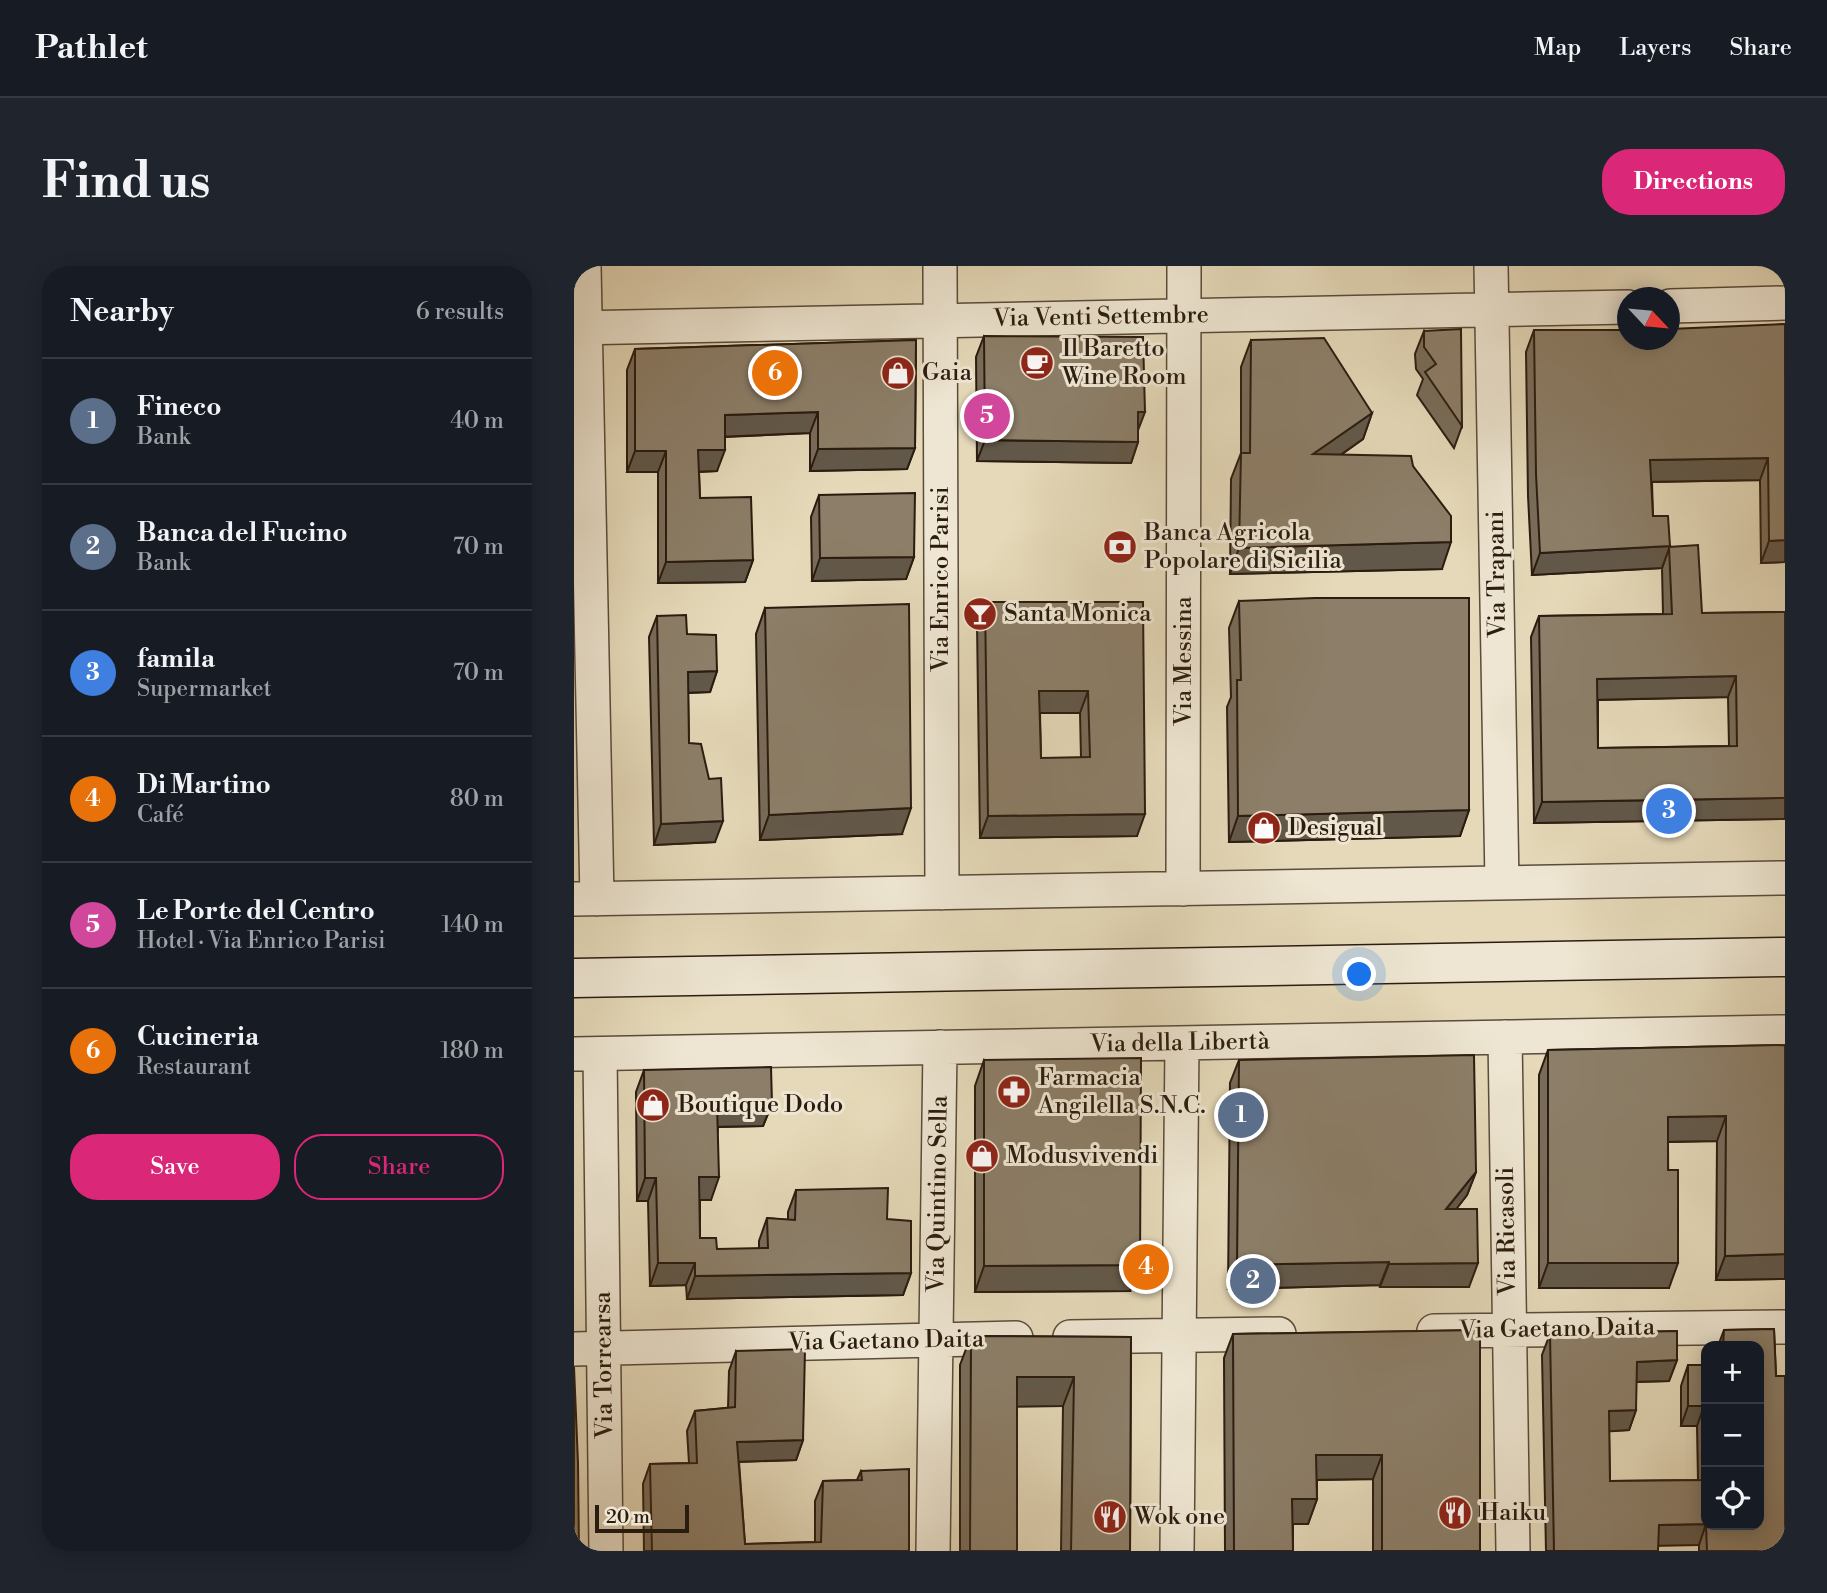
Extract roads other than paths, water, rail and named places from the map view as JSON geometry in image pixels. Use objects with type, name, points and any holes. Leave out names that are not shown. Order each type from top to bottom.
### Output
[{"type":"street","points":[[584,266],[580,327],[585,899],[1785,878]]},
{"type":"street","name":"Via Enrico Parisi","points":[[940,266],[942,893]]},
{"type":"street","name":"Via Messina","points":[[1183,889],[1184,266]]},
{"type":"street","name":"Via Trapani","points":[[1491,266],[1502,883]]},
{"type":"street","points":[[1680,306],[1785,303]]},
{"type":"street","name":"Via Venti Settembre","points":[[580,327],[1617,307]]},
{"type":"street","points":[[574,978],[1785,957]]},
{"type":"street","name":"Via della Libertà","points":[[587,1054],[1785,1032]]},
{"type":"street","name":"Via Ricasoli","points":[[1505,1037],[1513,1551]]},
{"type":"street","points":[[1177,1551],[1182,1043]]},
{"type":"street","name":"Via Quintino Sella","points":[[933,1551],[940,1047]]},
{"type":"street","name":"Via Torrearsa","points":[[587,1054],[589,1348],[606,1551]]},
{"type":"street","name":"Via Gaetano Daita","points":[[1399,1332],[1785,1326]]},
{"type":"street","name":"Via Gaetano Daita","points":[[589,1348],[1304,1334]]},
{"type":"place","name":"Il Baretto Wine Room","points":[[1037,363]]},
{"type":"place","name":"Cucineria","points":[[775,373]]},
{"type":"place","name":"Gaia","points":[[898,373]]},
{"type":"place","name":"Le Porte del Centro","points":[[987,416]]},
{"type":"place","name":"Banca Agricola Popolare di Sicilia","points":[[1120,547]]},
{"type":"place","name":"Santa Monica","points":[[980,614]]},
{"type":"place","name":"famila","points":[[1669,811]]},
{"type":"place","name":"Desigual","points":[[1264,828]]},
{"type":"place","name":"Farmacia Angilella S.N.C.","points":[[1014,1092]]},
{"type":"place","name":"Boutique Dodo","points":[[653,1105]]},
{"type":"place","name":"Fineco","points":[[1241,1115]]},
{"type":"place","name":"Modusvivendi","points":[[982,1156]]},
{"type":"place","name":"Di Martino","points":[[1146,1267]]},
{"type":"place","name":"Banca del Fucino","points":[[1253,1281]]},
{"type":"place","name":"Haiku","points":[[1455,1513]]},
{"type":"place","name":"Wok one","points":[[1110,1517]]}]
